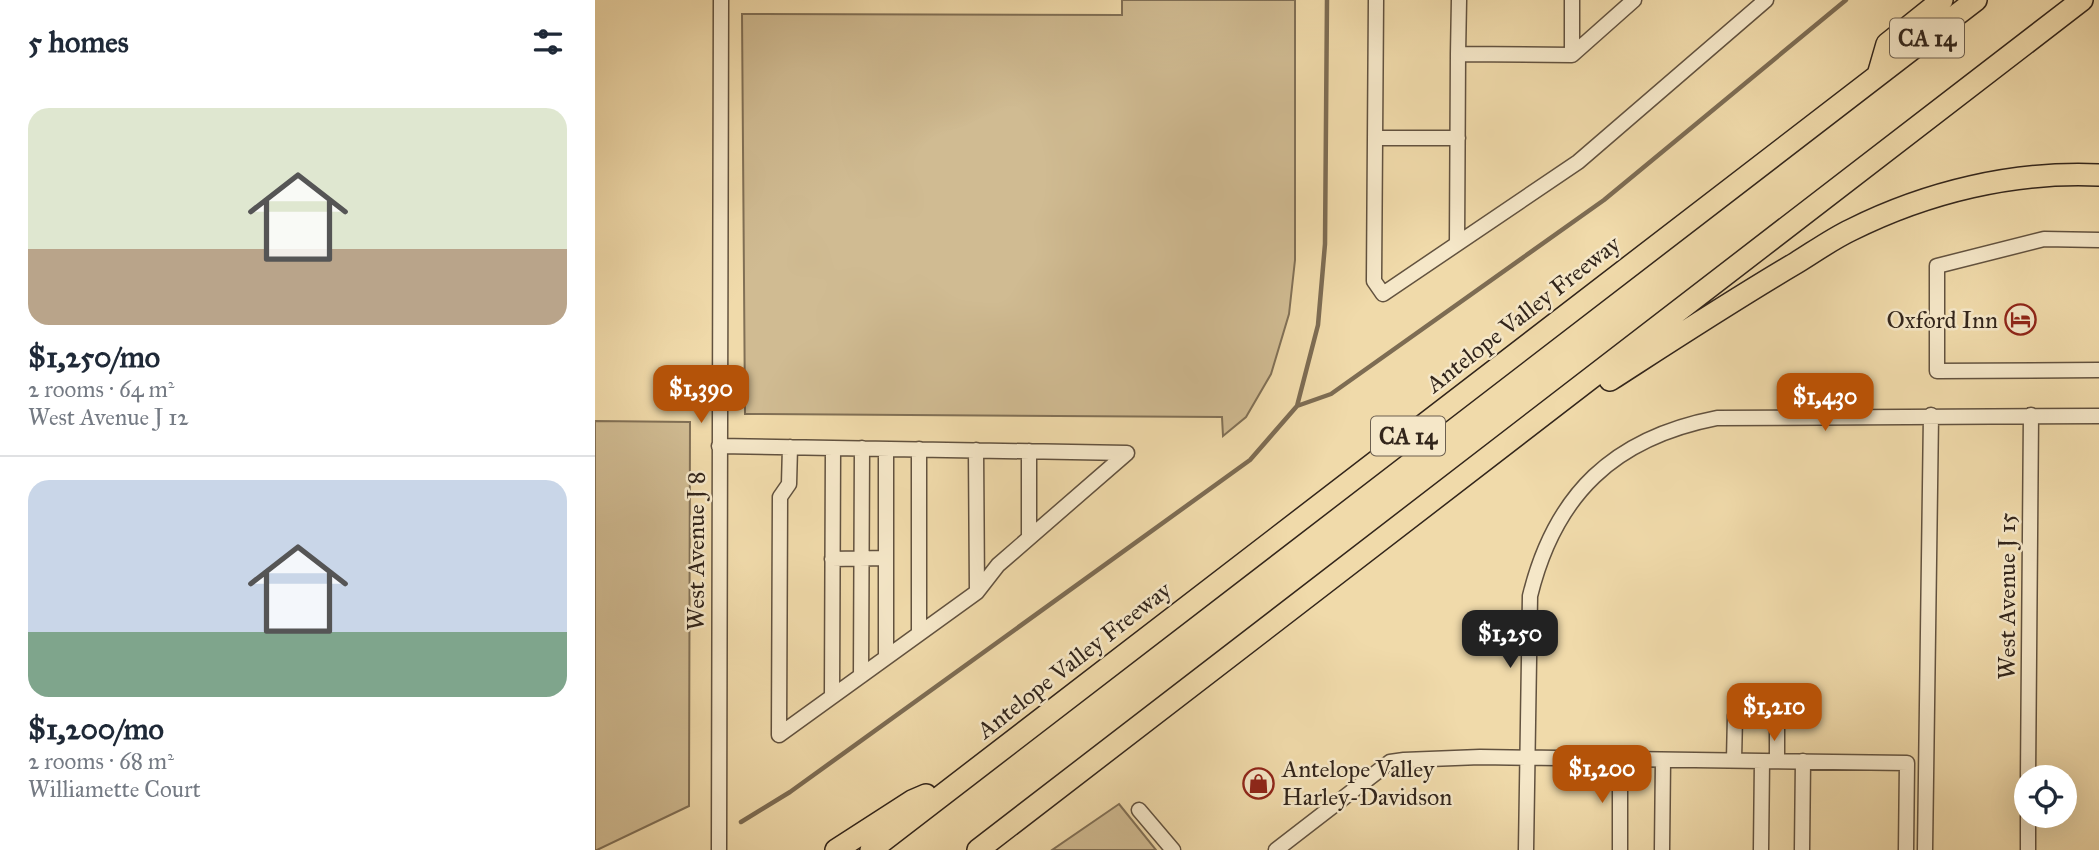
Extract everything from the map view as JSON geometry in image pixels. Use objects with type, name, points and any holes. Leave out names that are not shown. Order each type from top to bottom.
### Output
[{"type":"highway","points":[[1878,75],[1887,44],[1942,0]]},
{"type":"highway","name":"Antelope Valley Freeway","points":[[871,850],[1976,0]]},
{"type":"highway","name":"CA 14","points":[[978,850],[2082,0]]},
{"type":"highway","points":[[1513,439],[1758,285],[1851,230],[1916,204],[1979,184],[2059,173],[2099,175]]},
{"type":"highway","points":[[836,850],[912,801],[963,779]]},
{"type":"street","name":"West Avenue J 8","points":[[719,850],[721,0]]},
{"type":"street","points":[[1376,0],[1374,281],[1383,294],[1578,162],[1766,0]]},
{"type":"street","points":[[1457,244],[1459,0]]},
{"type":"street","points":[[1572,0],[1572,55]]},
{"type":"street","points":[[1458,54],[1572,55],[1634,0]]},
{"type":"street","points":[[1376,138],[1458,138]]},
{"type":"street","points":[[2099,240],[2044,239],[1937,266],[1937,371],[2099,370]]},
{"type":"street","points":[[1925,850],[1931,415]]},
{"type":"street","name":"West Avenue J 15","points":[[2028,765],[2031,415]]},
{"type":"street","points":[[1527,850],[1530,596],[1538,564],[1550,534],[1566,508],[1593,477],[1623,453],[1651,437],[1684,425],[1717,418],[2099,416]]},
{"type":"street","points":[[719,446],[862,448],[1127,453],[998,565],[977,592],[779,734],[780,496],[789,484],[790,447]]},
{"type":"street","points":[[832,696],[833,448]]},
{"type":"street","points":[[861,676],[862,448]]},
{"type":"street","points":[[886,449],[886,657]]},
{"type":"street","points":[[919,449],[919,634]]},
{"type":"street","points":[[976,450],[977,592]]},
{"type":"street","points":[[1029,451],[1029,538]]},
{"type":"street","points":[[832,559],[886,558]]},
{"type":"street","points":[[1734,760],[1737,710],[1744,705],[1770,705],[1777,719],[1769,761],[1761,850]]},
{"type":"street","points":[[1276,850],[1390,762],[1480,757],[1907,763],[1906,850]]},
{"type":"street","points":[[1620,759],[1620,850]]},
{"type":"street","points":[[1663,760],[1663,850]]},
{"type":"street","points":[[1802,850],[1803,761]]},
{"type":"street","points":[[1139,810],[1173,850]]},
{"type":"street","points":[[2028,828],[2028,850]]},
{"type":"shaded area","points":[[1122,0],[1295,0],[1295,260],[1289,314],[1271,374],[1246,417],[1223,436],[1222,417],[745,414],[742,14],[1122,15]]},
{"type":"shaded area","points":[[595,421],[690,422],[689,806],[597,850],[595,850]]},
{"type":"shaded area","points":[[1119,804],[1156,850],[1052,850]]},
{"type":"waterway","points":[[741,822],[790,792],[1250,460],[1297,406],[1318,325],[1325,244],[1327,0]]},
{"type":"waterway","points":[[1297,406],[1331,394],[1604,200],[1846,0]]},
{"type":"place","name":"Oxford Inn","points":[[2021,320]]},
{"type":"place","name":"Antelope Valley Harley-Davidson","points":[[1259,783]]}]
